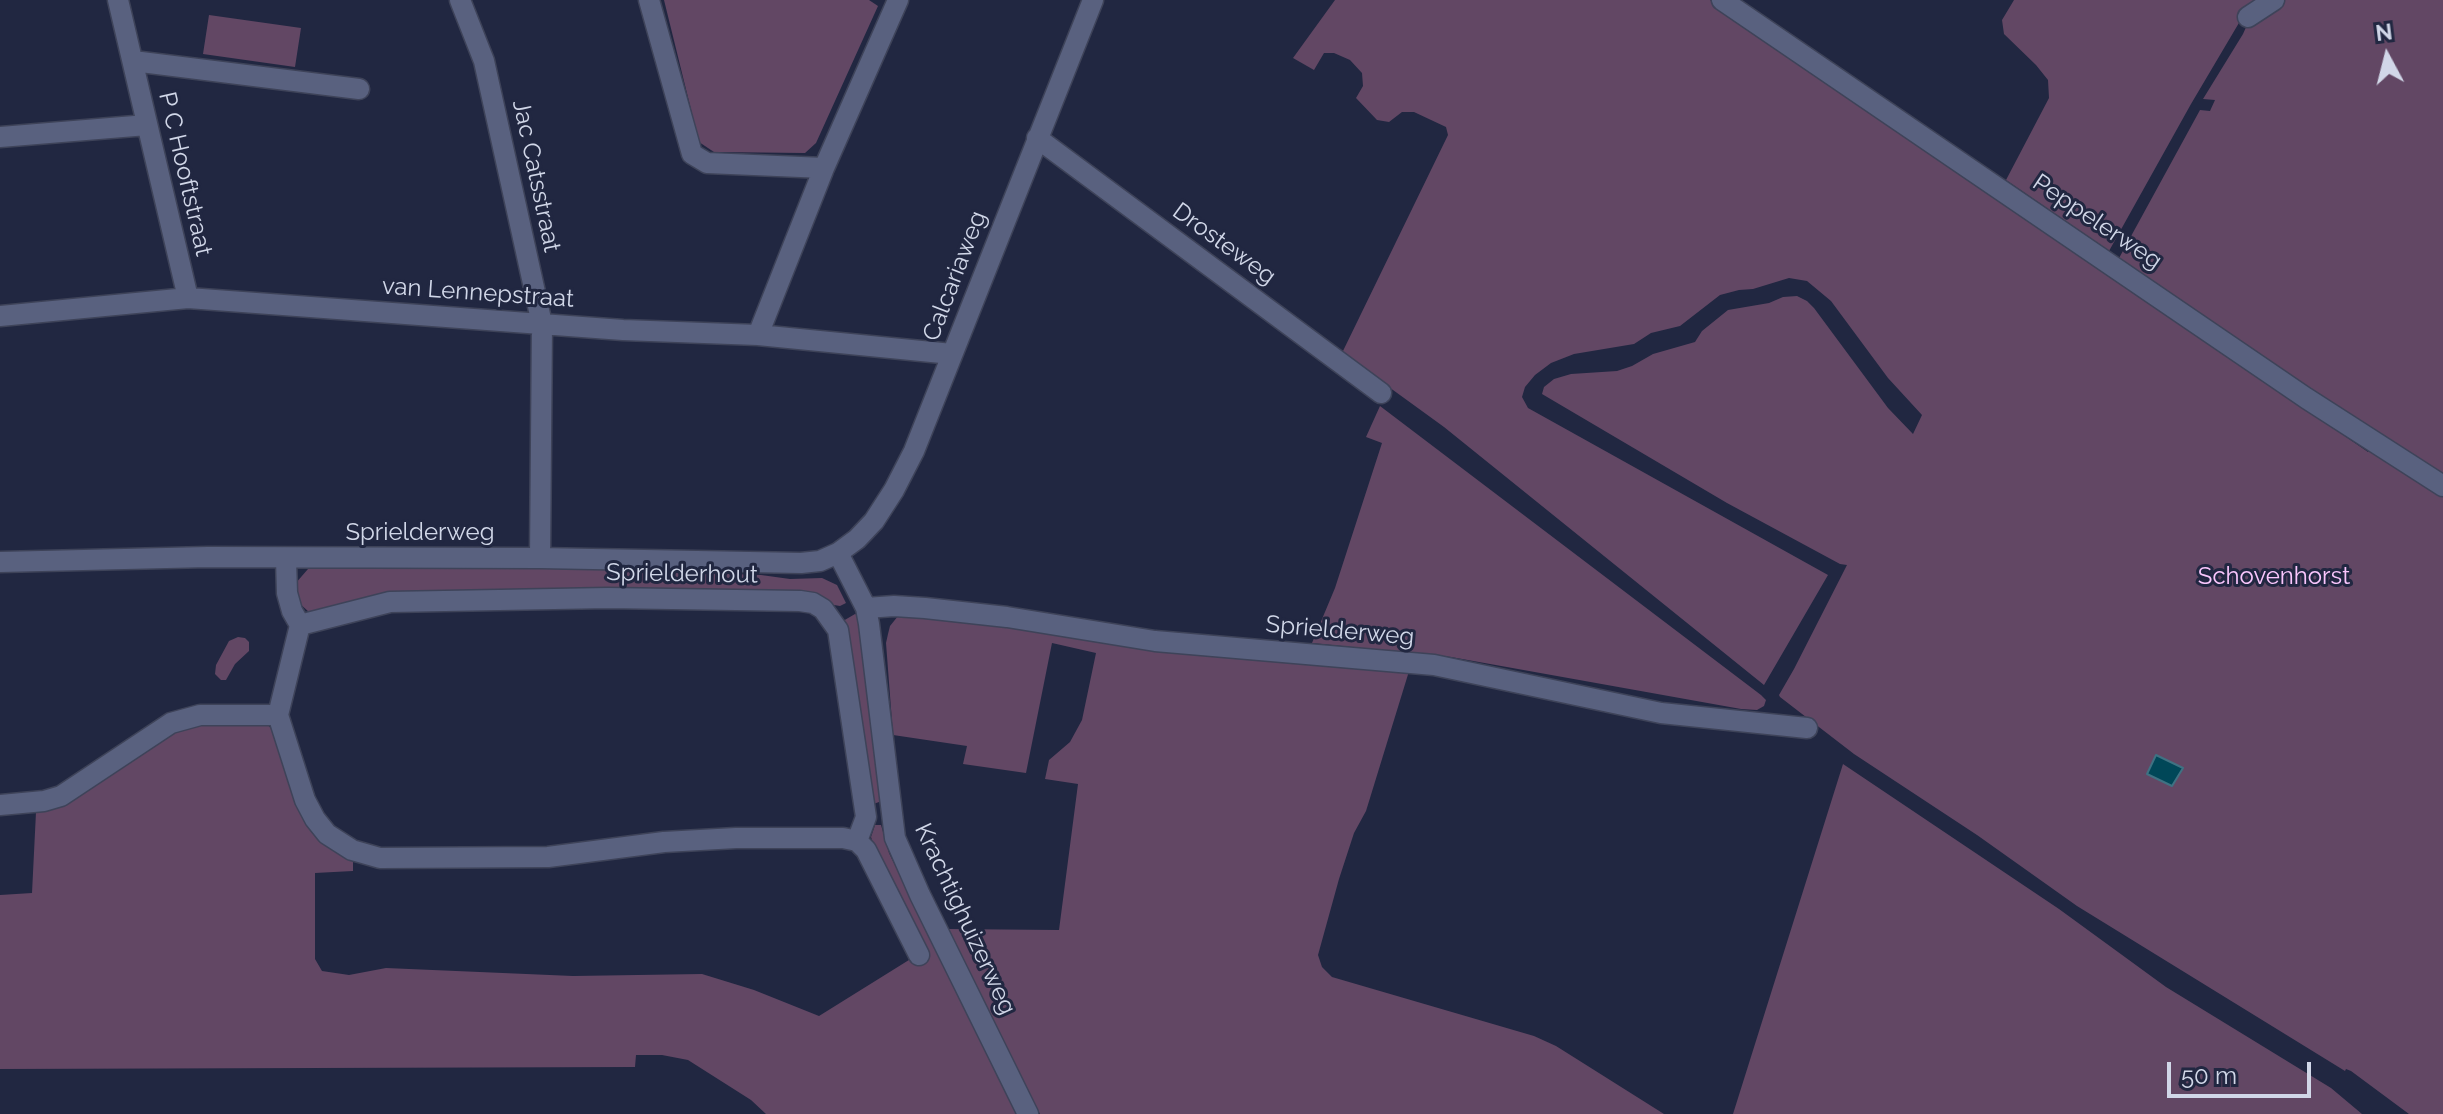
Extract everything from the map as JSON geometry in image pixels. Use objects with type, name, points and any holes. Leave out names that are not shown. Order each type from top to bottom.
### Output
[{"type":"street","name":"P C Hooftstraat","points":[[118,0],[188,298]]},
{"type":"street","name":"Jac Catsstraat","points":[[460,0],[484,61],[542,324],[540,558]]},
{"type":"street","points":[[649,0],[692,154],[707,163],[824,168]]},
{"type":"street","points":[[758,335],[824,168],[898,0]]},
{"type":"street","name":"Calcariaweg","points":[[838,553],[874,521],[914,451],[1093,0]]},
{"type":"street","name":"Peppelerweg","points":[[1722,0],[2306,398],[2443,486]]},
{"type":"street","points":[[2248,17],[2274,0]]},
{"type":"street","name":"P C Hooftstraat","points":[[133,61],[359,89]]},
{"type":"street","points":[[0,137],[147,125]]},
{"type":"street","name":"Drosteweg","points":[[1037,138],[1381,393]]},
{"type":"street","name":"van Lennepstraat","points":[[0,316],[188,298],[623,330],[758,335],[952,354]]},
{"type":"street","name":"Sprielderweg","points":[[0,562],[208,557],[801,563],[820,561],[838,553]]},
{"type":"street","name":"Krachtighuizerweg","points":[[838,553],[866,608],[875,659],[895,838],[1028,1114]]},
{"type":"street","points":[[286,559],[287,593],[300,625],[278,715],[305,800],[315,819],[327,834],[352,850],[380,858],[548,857],[664,842],[843,838],[857,841],[866,850],[919,955]]},
{"type":"street","name":"Sprielderhout","points":[[300,625],[390,602],[608,598],[813,603],[823,609],[838,630],[866,817],[857,841]]},
{"type":"street","name":"Sprielderweg","points":[[866,608],[925,608],[1007,617],[1155,641],[1434,665],[1661,713],[1807,728]]},
{"type":"street","points":[[0,805],[44,801],[61,796],[171,723],[200,715],[278,715]]},
{"type":"street","points":[[866,817],[892,813]]},
{"type":"green space","points":[[664,0],[869,0],[878,6],[816,143],[805,153],[714,152],[699,142]]},
{"type":"green space","name":"Schovenhorst","points":[[1335,0],[1710,0],[2368,452],[2372,447],[2443,492],[2443,1114],[2409,1114],[2351,1071],[2345,1071],[2077,906],[1854,754],[1780,697],[1847,565],[1727,503],[1542,394],[1544,387],[1554,379],[1571,374],[1617,371],[1653,354],[1695,342],[1702,331],[1728,310],[1797,296],[1814,308],[1888,408],[1913,434],[1922,415],[1888,378],[1831,301],[1807,281],[1789,278],[1720,295],[1680,326],[1651,333],[1634,344],[1574,354],[1551,363],[1535,375],[1525,387],[1522,397],[1528,408],[1828,575],[1764,685],[1444,427],[1342,353],[1448,135],[1446,127],[1414,112],[1402,112],[1389,122],[1377,120],[1356,98],[1363,86],[1362,73],[1350,60],[1334,53],[1324,53],[1314,70],[1293,58]]},
{"type":"green space","points":[[2014,0],[2443,0],[2443,480],[2118,260],[2200,110],[2210,111],[2215,100],[2203,99],[2243,34],[2247,25],[2246,11],[2109,251],[2006,180],[2049,98],[2048,80],[2004,34],[2002,20]]},
{"type":"green space","points":[[209,15],[301,28],[295,67],[203,54]]},
{"type":"green space","points":[[1380,406],[1761,695],[1766,700],[1764,706],[1757,710],[1741,709],[1451,657],[1312,643],[1335,588],[1382,443],[1366,437]]},
{"type":"green space","points":[[676,568],[677,572],[822,578],[837,585],[846,603],[834,605],[821,598],[318,613],[309,612],[299,603],[295,584],[308,569]]},
{"type":"green space","points":[[917,613],[1155,650],[1234,658],[1410,668],[1366,811],[1354,833],[1339,879],[1318,955],[1322,967],[1332,977],[1534,1036],[1556,1046],[1664,1114],[1040,1114],[946,929],[1059,930],[1078,784],[1045,779],[1049,760],[1070,742],[1082,720],[1096,653],[1052,643],[1026,773],[963,764],[967,746],[893,735],[886,643],[890,626],[898,616]]},
{"type":"green space","points":[[858,615],[868,679],[879,789],[879,802],[868,806],[843,621]]},
{"type":"green space","points":[[238,637],[249,642],[249,651],[235,664],[226,680],[221,680],[215,674],[216,665],[229,641]]},
{"type":"green space","points":[[230,720],[267,724],[275,733],[288,770],[353,859],[353,871],[315,873],[315,959],[322,971],[349,975],[386,968],[573,976],[702,974],[754,990],[819,1016],[925,950],[876,852],[871,837],[875,825],[881,825],[889,853],[1017,1114],[766,1114],[751,1100],[688,1060],[662,1055],[636,1055],[635,1067],[0,1069],[0,895],[32,893],[36,812],[68,802],[144,750],[184,727]]},
{"type":"green space","points":[[1843,764],[2059,909],[2166,987],[2331,1088],[2362,1114],[1733,1114]]},
{"type":"water","points":[[2156,755],[2183,768],[2172,786],[2147,774]]}]
